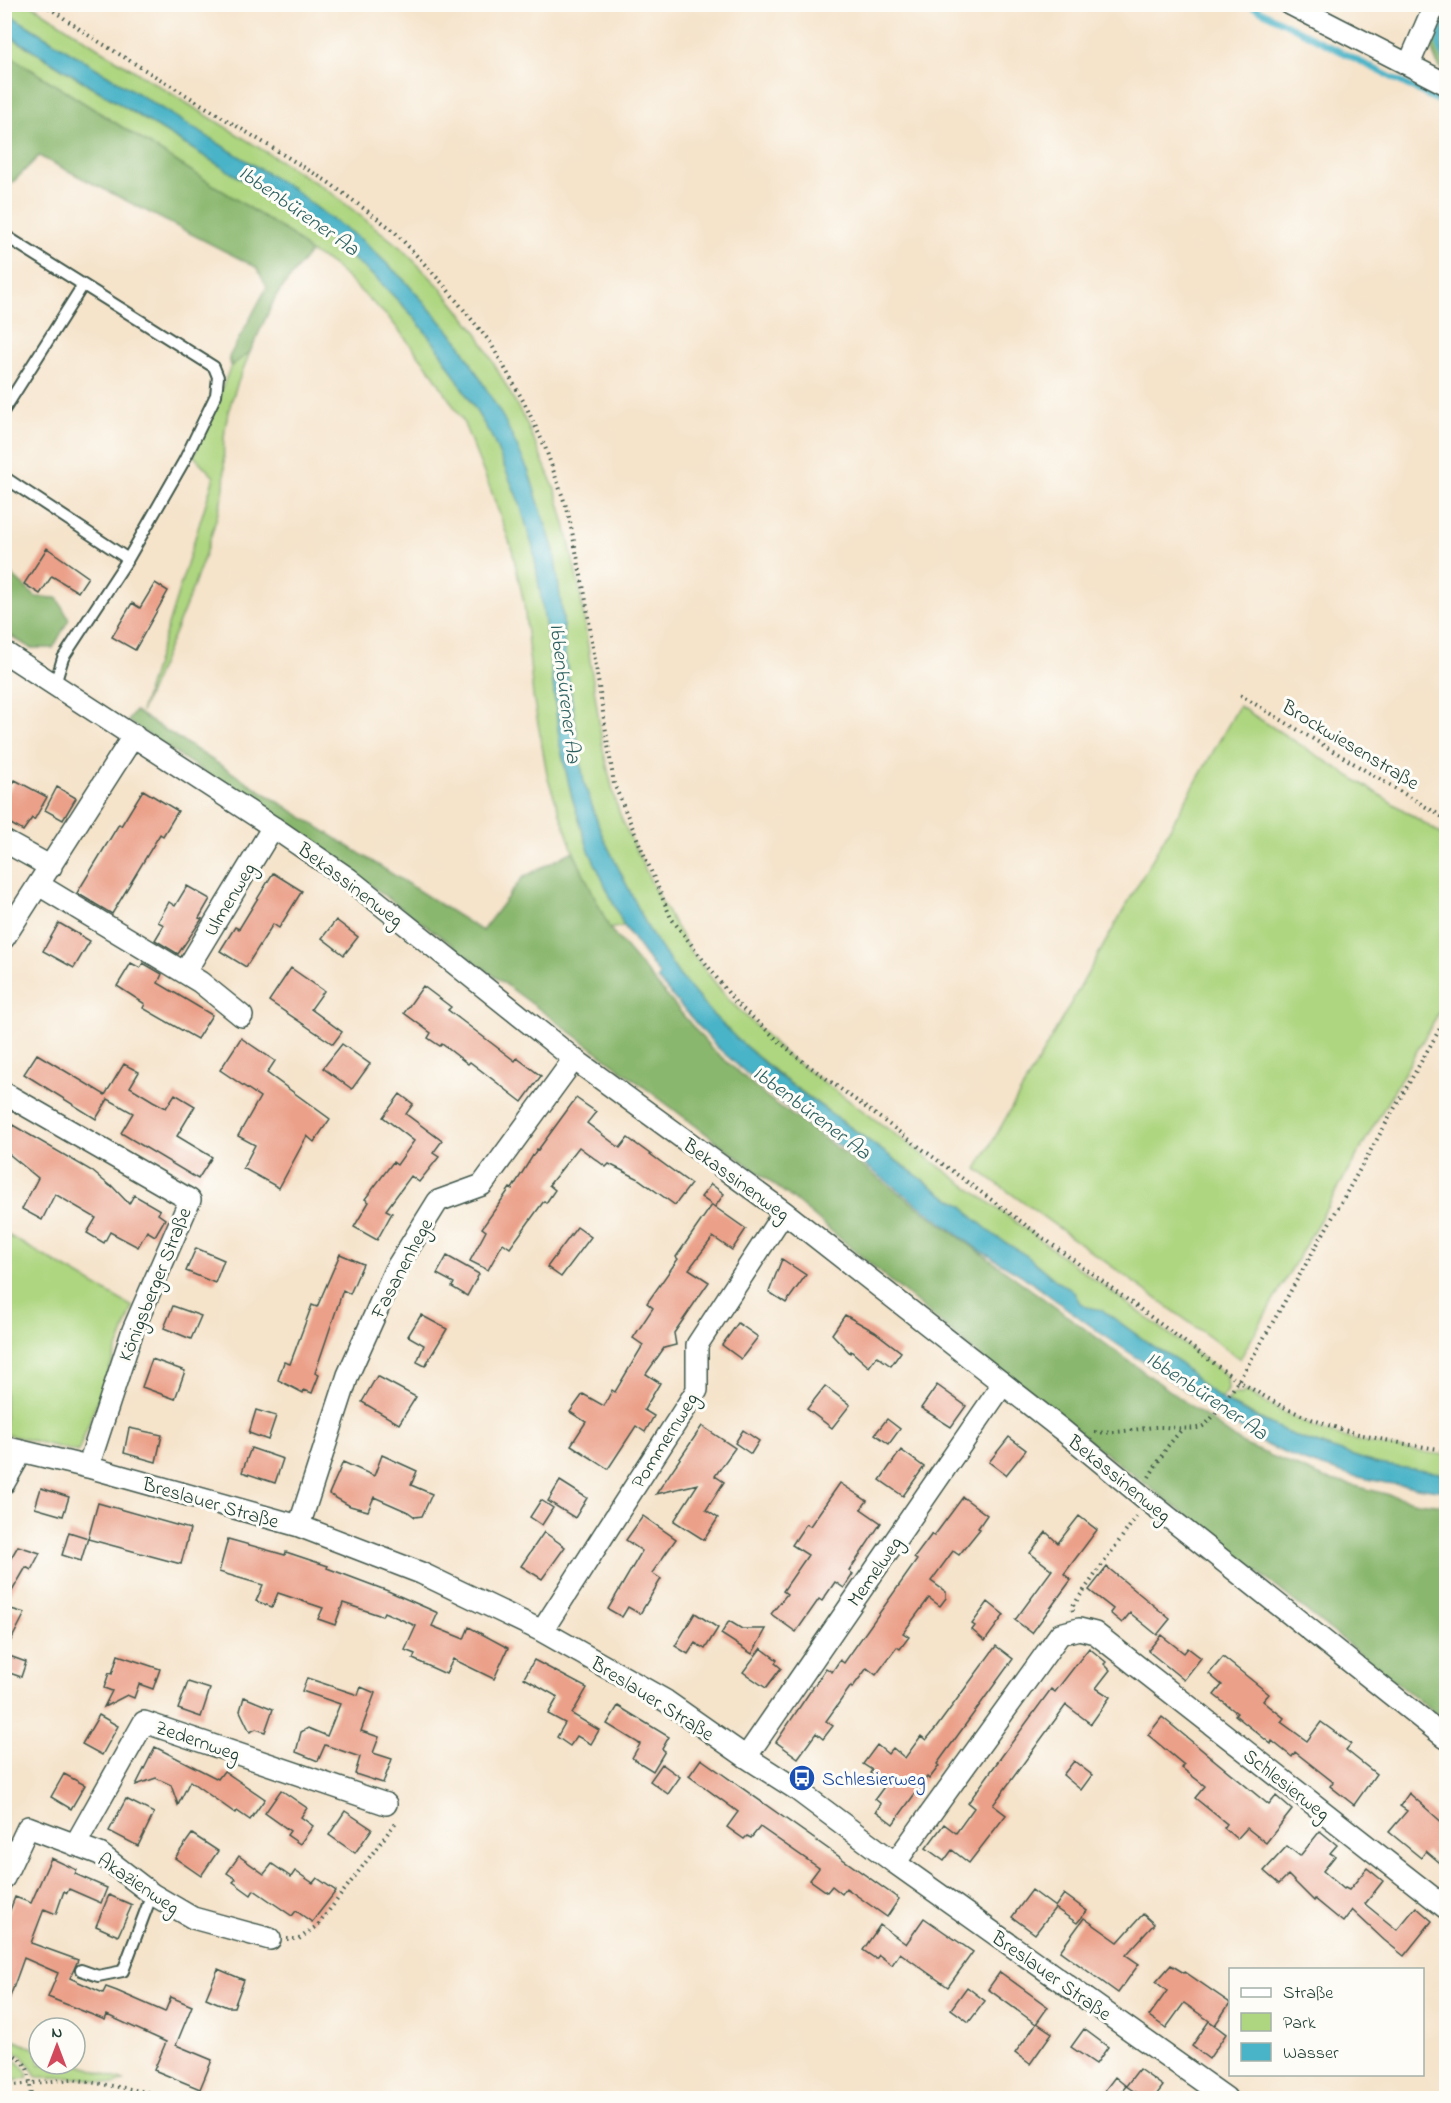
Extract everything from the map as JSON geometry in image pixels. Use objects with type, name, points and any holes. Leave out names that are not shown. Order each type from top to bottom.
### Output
[{"type":"street","points":[[1290,4],[1446,84]]},
{"type":"street","points":[[1409,64],[1435,4]]},
{"type":"street","name":"Bekassinenweg","points":[[4,652],[134,735],[349,879],[574,1059],[784,1212],[1446,1738]]},
{"type":"street","points":[[4,938],[134,735]]},
{"type":"street","name":"Ulmenweg","points":[[185,972],[273,827]]},
{"type":"street","points":[[4,841],[51,867]]},
{"type":"street","points":[[39,885],[185,972],[243,1016]]},
{"type":"street","name":"Fasanenhege","points":[[299,1526],[348,1375],[395,1270],[438,1201],[482,1185],[574,1059]]},
{"type":"street","name":"Königsberger Straße","points":[[4,1093],[190,1200],[133,1330],[88,1467]]},
{"type":"street","name":"Pommernweg","points":[[542,1631],[697,1390],[697,1345],[784,1212]]},
{"type":"street","name":"Memelweg","points":[[746,1757],[1003,1384]]},
{"type":"street","points":[[4,1483],[13,1449]]},
{"type":"street","name":"Breslauer Straße","points":[[13,1449],[88,1467],[299,1526],[421,1573],[542,1631],[666,1701],[796,1789],[895,1863],[1226,2098]]},
{"type":"street","points":[[895,1863],[1060,1634],[1079,1629]]},
{"type":"street","name":"Schlesierweg","points":[[1079,1629],[1095,1633],[1446,1908]]},
{"type":"street","name":"Zedernweg","points":[[75,1845],[144,1722],[386,1804]]},
{"type":"street","name":"Akazienweg","points":[[4,1878],[28,1827],[100,1854],[153,1894],[193,1918],[270,1939]]},
{"type":"lane","points":[[4,235],[214,367],[218,376],[216,396],[184,461],[128,559],[63,658],[55,684]]},
{"type":"lane","points":[[4,410],[83,285]]},
{"type":"lane","points":[[4,477],[128,559]]},
{"type":"lane","points":[[81,1970],[98,1976],[123,1971],[153,1894]]},
{"type":"path","points":[[44,4],[88,35],[328,182],[393,230],[442,283],[490,342],[525,404],[568,512],[585,596],[614,784],[671,918],[736,1004],[797,1057],[1238,1381],[1290,1410],[1347,1431],[1397,1444],[1446,1450]]},
{"type":"path","name":"Brockwiesenstraße","points":[[1240,695],[1446,819]]},
{"type":"path","points":[[1092,1432],[1113,1433],[1157,1426],[1201,1427],[1209,1423],[1238,1381],[1446,1018]]},
{"type":"path","points":[[1079,1629],[1072,1607],[1148,1501],[1147,1479],[1167,1447],[1184,1428]]},
{"type":"path","points":[[270,1939],[299,1939],[318,1925],[398,1818],[386,1804]]},
{"type":"path","points":[[4,2051],[21,2060],[28,2067],[31,2098]]},
{"type":"path","points":[[4,2086],[73,2079],[177,2098]]},
{"type":"green space","points":[[4,5],[32,5],[329,191],[401,248],[440,287],[476,331],[526,422],[556,492],[580,592],[603,749],[615,800],[656,892],[690,951],[728,999],[785,1054],[1227,1376],[1228,1390],[1222,1399],[1207,1389],[1174,1358],[1154,1347],[1102,1310],[1086,1307],[1080,1303],[1073,1291],[1059,1283],[1027,1256],[995,1236],[963,1206],[941,1193],[783,1078],[713,1015],[679,975],[649,930],[602,835],[584,783],[564,647],[563,619],[554,551],[528,470],[458,341],[405,281],[363,241],[294,190],[5,12]]},
{"type":"green space","points":[[1446,5],[1446,75],[1434,57],[1433,41]]},
{"type":"green space","points":[[4,33],[306,219],[377,279],[412,315],[438,348],[492,437],[520,504],[533,548],[549,648],[560,745],[572,797],[588,848],[624,926],[609,929],[573,851],[548,779],[533,696],[524,603],[512,549],[462,419],[431,371],[390,319],[332,264],[310,252],[292,235],[5,53]]},
{"type":"green space","points":[[5,53],[292,235],[310,252],[276,296],[250,352],[231,366],[229,357],[267,287],[256,267],[39,156],[5,190]]},
{"type":"green space","points":[[250,352],[227,416],[224,486],[216,521],[186,604],[141,712],[214,477],[194,456],[231,366]]},
{"type":"green space","points":[[4,568],[36,597],[57,598],[69,619],[53,648],[30,648],[5,632]]},
{"type":"green space","points":[[1239,706],[1446,837],[1446,1000],[1240,1359],[977,1169]]},
{"type":"green space","points":[[135,711],[482,931],[522,878],[573,851],[610,929],[711,1048],[767,1097],[1243,1444],[1324,1478],[1417,1502],[1446,1505],[1446,1722],[1186,1515],[1006,1378],[793,1199],[354,873],[128,721]]},
{"type":"green space","points":[[4,1233],[133,1307],[78,1452],[5,1434]]},
{"type":"green space","points":[[1246,1391],[1289,1416],[1332,1434],[1380,1446],[1446,1455],[1446,1474],[1377,1464],[1297,1437],[1227,1402],[1233,1394],[1242,1394]]},
{"type":"green space","points":[[5,2037],[27,2045],[27,2062],[23,2056],[5,2048]]},
{"type":"green space","points":[[5,2056],[21,2065],[28,2076],[27,2078],[5,2081]]},
{"type":"green space","points":[[87,2067],[124,2081],[114,2084],[82,2078],[37,2077],[87,2076]]},
{"type":"water","name":"Ibbenbürener Aa","points":[[5,12],[294,190],[363,241],[405,281],[458,341],[504,419],[528,470],[554,551],[563,619],[564,648],[584,783],[602,835],[649,930],[679,975],[713,1015],[780,1077],[941,1193],[963,1206],[995,1236],[1027,1256],[1059,1283],[1073,1291],[1080,1303],[1086,1307],[1102,1310],[1154,1347],[1174,1358],[1207,1389],[1229,1404],[1297,1437],[1377,1464],[1446,1474],[1446,1491],[1386,1483],[1345,1474],[1301,1460],[1262,1443],[1102,1334],[1021,1275],[979,1250],[799,1116],[717,1047],[658,980],[659,974],[624,926],[588,848],[572,797],[560,745],[549,648],[533,548],[520,504],[492,437],[438,348],[412,315],[377,279],[306,219],[5,33]]},
{"type":"building","points":[[47,548],[88,577],[78,592],[52,576],[40,594],[24,584]]},
{"type":"building","points":[[155,583],[168,591],[135,650],[112,637],[132,603],[140,608]]},
{"type":"building","points":[[15,780],[47,797],[34,820],[32,818],[23,831],[4,820],[4,799]]},
{"type":"building","points":[[57,787],[76,798],[63,820],[45,810]]},
{"type":"building","points":[[143,790],[178,811],[163,836],[160,834],[112,914],[77,893],[119,824],[121,826]]},
{"type":"building","points":[[273,873],[302,891],[279,928],[273,924],[246,967],[220,951],[235,927],[239,929]]},
{"type":"building","points":[[187,886],[210,899],[199,918],[202,919],[178,954],[155,940],[164,925],[158,922],[169,902],[175,906]]},
{"type":"building","points":[[336,920],[358,937],[344,955],[322,938]]},
{"type":"building","points":[[59,923],[90,941],[74,968],[43,951]]},
{"type":"building","points":[[131,963],[140,968],[143,963],[162,974],[158,983],[212,1015],[197,1039],[143,1008],[145,1004],[117,986]]},
{"type":"building","points":[[291,968],[324,991],[311,1009],[342,1032],[333,1044],[269,1001]]},
{"type":"building","points":[[423,986],[451,1007],[448,1010],[515,1061],[517,1058],[541,1076],[522,1102],[470,1062],[468,1064],[442,1044],[440,1046],[428,1038],[431,1033],[404,1013]]},
{"type":"building","points":[[241,1038],[275,1061],[267,1073],[330,1119],[314,1142],[307,1136],[279,1188],[243,1168],[255,1145],[238,1136],[260,1097],[220,1070]]},
{"type":"building","points":[[342,1044],[370,1064],[352,1089],[323,1068]]},
{"type":"building","points":[[37,1054],[105,1095],[124,1064],[139,1072],[130,1087],[153,1101],[166,1108],[175,1094],[195,1106],[177,1136],[212,1157],[198,1179],[121,1133],[133,1113],[108,1099],[96,1119],[24,1074]]},
{"type":"building","points":[[400,1094],[413,1104],[406,1114],[442,1141],[433,1153],[439,1157],[419,1182],[411,1176],[386,1210],[392,1213],[377,1240],[354,1227],[369,1202],[365,1199],[393,1162],[397,1165],[414,1141],[383,1117]]},
{"type":"building","points":[[576,1098],[596,1112],[587,1123],[620,1148],[628,1138],[691,1184],[675,1205],[637,1178],[609,1164],[606,1167],[579,1147],[549,1185],[555,1190],[546,1203],[544,1201],[510,1248],[503,1243],[488,1270],[470,1261],[486,1231],[482,1228]]},
{"type":"building","points":[[4,1120],[92,1171],[111,1185],[129,1204],[134,1195],[160,1210],[158,1214],[165,1219],[155,1236],[147,1231],[138,1247],[110,1232],[104,1243],[87,1233],[96,1218],[55,1194],[42,1220],[22,1209],[38,1178],[4,1150]]},
{"type":"building","points":[[711,1184],[724,1194],[715,1207],[701,1197]]},
{"type":"building","points":[[712,1205],[746,1229],[732,1250],[713,1237],[689,1269],[709,1282],[674,1333],[676,1345],[664,1348],[646,1374],[660,1383],[644,1410],[654,1416],[645,1432],[636,1426],[608,1469],[571,1445],[586,1422],[570,1412],[583,1394],[604,1406],[612,1390],[615,1392],[643,1345],[633,1338],[653,1308],[647,1303]]},
{"type":"building","points":[[577,1227],[591,1237],[561,1277],[547,1267]]},
{"type":"building","points":[[196,1248],[224,1260],[215,1283],[186,1271]]},
{"type":"building","points":[[340,1254],[363,1264],[350,1294],[343,1290],[315,1373],[319,1375],[312,1393],[304,1390],[303,1393],[278,1380],[284,1362],[290,1364],[312,1305],[317,1307]]},
{"type":"building","points":[[447,1256],[479,1274],[467,1296],[452,1287],[454,1283],[437,1274]]},
{"type":"building","points":[[782,1259],[806,1275],[786,1303],[769,1292]]},
{"type":"building","points":[[173,1306],[201,1316],[191,1339],[164,1328]]},
{"type":"building","points":[[421,1315],[447,1329],[425,1366],[417,1362],[424,1345],[408,1336]]},
{"type":"building","points":[[845,1315],[875,1332],[901,1352],[891,1366],[877,1356],[869,1367],[851,1351],[850,1353],[832,1334]]},
{"type":"building","points":[[738,1323],[758,1337],[741,1359],[722,1345]]},
{"type":"building","points":[[152,1359],[185,1371],[175,1399],[142,1387]]},
{"type":"building","points":[[377,1376],[416,1397],[399,1424],[362,1402]]},
{"type":"building","points":[[937,1385],[966,1406],[951,1427],[921,1408]]},
{"type":"building","points":[[825,1386],[850,1405],[832,1428],[807,1409]]},
{"type":"building","points":[[256,1410],[276,1416],[268,1440],[249,1433]]},
{"type":"building","points":[[887,1419],[900,1429],[889,1444],[875,1434]]},
{"type":"building","points":[[702,1426],[735,1448],[715,1476],[724,1482],[706,1510],[718,1518],[704,1540],[674,1521],[698,1484],[656,1494]]},
{"type":"building","points":[[129,1428],[162,1435],[156,1462],[124,1453]]},
{"type":"building","points":[[743,1430],[759,1441],[751,1454],[735,1443]]},
{"type":"building","points":[[1009,1437],[1026,1450],[1006,1475],[989,1462]]},
{"type":"building","points":[[251,1448],[283,1459],[275,1483],[242,1472]]},
{"type":"building","points":[[901,1450],[924,1467],[903,1496],[880,1480]]},
{"type":"building","points":[[382,1455],[417,1471],[411,1485],[432,1494],[422,1516],[415,1517],[374,1497],[368,1511],[350,1506],[329,1494],[343,1462],[374,1476]]},
{"type":"building","points":[[560,1481],[587,1498],[575,1518],[548,1501]]},
{"type":"building","points":[[840,1483],[867,1501],[861,1509],[881,1523],[849,1571],[853,1574],[844,1588],[835,1582],[822,1601],[819,1599],[796,1632],[771,1614],[787,1594],[783,1591],[808,1555],[792,1545],[806,1524],[810,1526]]},
{"type":"building","points":[[41,1488],[69,1497],[63,1516],[35,1508]]},
{"type":"building","points":[[963,1497],[987,1515],[978,1528],[980,1529],[959,1555],[953,1551],[931,1581],[946,1592],[946,1598],[940,1606],[929,1598],[903,1633],[909,1637],[900,1649],[897,1647],[876,1675],[867,1668],[826,1721],[833,1726],[823,1739],[816,1733],[798,1758],[776,1742],[826,1668],[832,1672],[840,1660],[844,1663],[917,1560],[914,1558],[932,1534],[934,1536]]},
{"type":"building","points":[[541,1500],[553,1508],[542,1525],[530,1517]]},
{"type":"building","points":[[98,1503],[190,1529],[181,1564],[88,1539]]},
{"type":"building","points":[[643,1516],[676,1539],[652,1573],[661,1579],[640,1614],[628,1607],[622,1617],[608,1609],[642,1551],[626,1540]]},
{"type":"building","points":[[1079,1516],[1097,1530],[1064,1574],[1071,1580],[1032,1633],[1015,1620],[1052,1570],[1030,1553],[1046,1532],[1058,1543]]},
{"type":"building","points":[[69,1532],[88,1538],[81,1561],[62,1555]]},
{"type":"building","points":[[544,1532],[565,1547],[542,1579],[521,1566]]},
{"type":"building","points":[[228,1539],[285,1555],[286,1552],[328,1566],[327,1568],[388,1591],[438,1613],[432,1626],[464,1639],[469,1627],[508,1648],[494,1679],[453,1659],[446,1674],[413,1659],[415,1654],[405,1650],[416,1626],[384,1612],[382,1616],[343,1603],[335,1625],[318,1619],[323,1608],[278,1593],[272,1607],[256,1601],[263,1585],[219,1572]]},
{"type":"building","points":[[18,1546],[40,1553],[31,1570],[26,1567],[4,1605],[4,1554],[11,1558]]},
{"type":"building","points":[[1107,1567],[1170,1619],[1157,1635],[1130,1613],[1122,1623],[1110,1613],[1113,1609],[1089,1590]]},
{"type":"building","points":[[988,1602],[1004,1615],[985,1641],[972,1630],[975,1626],[972,1624]]},
{"type":"building","points":[[4,1607],[25,1613],[4,1654]]},
{"type":"building","points":[[695,1613],[718,1628],[705,1649],[695,1643],[688,1654],[675,1646]]},
{"type":"building","points":[[729,1621],[742,1629],[766,1629],[752,1654],[721,1634]]},
{"type":"building","points":[[1161,1635],[1184,1653],[1188,1648],[1201,1658],[1184,1680],[1148,1651]]},
{"type":"building","points":[[996,1646],[1013,1659],[937,1764],[939,1766],[929,1779],[927,1777],[893,1824],[876,1811],[881,1804],[875,1799],[886,1784],[870,1773],[872,1770],[863,1764],[877,1745],[888,1754],[893,1748],[905,1758],[921,1736],[926,1740]]},
{"type":"building","points":[[761,1648],[777,1660],[775,1663],[781,1668],[766,1688],[743,1672]]},
{"type":"building","points":[[1089,1648],[1106,1662],[1104,1664],[1110,1670],[1096,1688],[1110,1697],[1091,1724],[1066,1705],[993,1805],[1006,1815],[969,1863],[952,1850],[944,1861],[926,1848],[944,1824],[956,1833],[974,1808],[968,1803],[1051,1689],[1055,1692]]},
{"type":"building","points":[[4,1654],[26,1662],[21,1677],[4,1671]]},
{"type":"building","points":[[118,1655],[160,1669],[153,1689],[139,1684],[134,1698],[127,1695],[104,1707],[112,1691],[104,1688],[109,1673],[112,1674]]},
{"type":"building","points":[[1223,1657],[1269,1694],[1263,1701],[1284,1718],[1281,1722],[1307,1741],[1321,1722],[1351,1744],[1346,1750],[1376,1774],[1354,1805],[1330,1786],[1333,1782],[1295,1752],[1292,1757],[1272,1741],[1271,1744],[1214,1695],[1222,1685],[1209,1674]]},
{"type":"building","points":[[534,1660],[587,1688],[572,1714],[599,1730],[591,1744],[577,1736],[570,1746],[557,1737],[565,1723],[548,1714],[558,1697],[524,1678]]},
{"type":"building","points":[[307,1678],[358,1695],[361,1687],[375,1693],[361,1731],[379,1737],[373,1753],[392,1759],[383,1783],[355,1774],[360,1757],[325,1745],[318,1761],[296,1752],[301,1732],[308,1728],[327,1736],[340,1704],[302,1691]]},
{"type":"building","points":[[188,1682],[210,1689],[201,1717],[178,1709]]},
{"type":"building","points":[[244,1697],[273,1709],[265,1732],[256,1729],[250,1732],[240,1711]]},
{"type":"building","points":[[618,1706],[669,1737],[662,1749],[665,1751],[653,1771],[632,1758],[640,1744],[607,1724]]},
{"type":"building","points":[[99,1715],[118,1726],[102,1755],[82,1744]]},
{"type":"building","points":[[1162,1717],[1269,1805],[1276,1796],[1292,1810],[1266,1843],[1247,1828],[1237,1839],[1224,1828],[1227,1824],[1195,1798],[1205,1786],[1182,1768],[1184,1765],[1148,1735]]},
{"type":"building","points":[[155,1747],[218,1779],[224,1771],[265,1799],[250,1820],[237,1811],[235,1813],[190,1781],[178,1805],[171,1785],[156,1778],[136,1785]]},
{"type":"building","points":[[701,1759],[899,1899],[887,1917],[846,1888],[842,1894],[832,1886],[827,1892],[810,1880],[819,1868],[760,1827],[751,1838],[747,1836],[744,1839],[727,1827],[738,1812],[689,1776]]},
{"type":"building","points":[[1074,1761],[1092,1775],[1081,1790],[1063,1775]]},
{"type":"building","points":[[662,1764],[680,1777],[668,1794],[650,1781]]},
{"type":"building","points":[[64,1774],[85,1785],[71,1809],[51,1797]]},
{"type":"building","points":[[281,1790],[307,1808],[301,1817],[313,1826],[300,1844],[287,1835],[290,1831],[265,1813]]},
{"type":"building","points":[[1409,1793],[1446,1826],[1446,1868],[1426,1851],[1421,1858],[1389,1832],[1407,1811],[1400,1806]]},
{"type":"building","points":[[126,1799],[154,1813],[138,1846],[109,1831]]},
{"type":"building","points":[[345,1811],[372,1829],[355,1853],[329,1835]]},
{"type":"building","points":[[1320,1831],[1337,1845],[1330,1853],[1335,1856],[1323,1871],[1344,1889],[1349,1890],[1367,1868],[1383,1881],[1365,1904],[1397,1930],[1416,1907],[1432,1921],[1404,1956],[1352,1910],[1343,1922],[1315,1899],[1314,1901],[1288,1875],[1279,1884],[1264,1871],[1287,1846],[1300,1856]]},
{"type":"building","points":[[192,1834],[218,1851],[201,1876],[175,1858]]},
{"type":"building","points":[[239,1856],[264,1874],[272,1864],[291,1877],[295,1871],[313,1883],[317,1878],[336,1891],[312,1922],[296,1911],[292,1916],[254,1890],[251,1895],[233,1882],[236,1879],[227,1873]]},
{"type":"building","points":[[51,1858],[77,1870],[75,1874],[107,1888],[101,1903],[69,1889],[67,1893],[64,1891],[56,1914],[44,1909],[31,1943],[78,1960],[70,1978],[103,1993],[106,1987],[165,2012],[171,1997],[192,2006],[176,2045],[212,2060],[200,2089],[154,2070],[166,2042],[107,2015],[105,2020],[48,1997],[58,1973],[24,1958],[6,2008],[4,2007],[4,1926],[15,1897],[31,1903]]},
{"type":"building","points":[[1032,1890],[1055,1907],[1064,1894],[1087,1911],[1077,1923],[1055,1908],[1035,1934],[1012,1917]]},
{"type":"building","points":[[109,1895],[132,1905],[118,1936],[96,1926]]},
{"type":"building","points":[[1143,1914],[1154,1924],[1126,1955],[1139,1964],[1118,1993],[1060,1951],[1084,1918],[1118,1942]]},
{"type":"building","points":[[924,1918],[973,1952],[948,1987],[900,1953],[892,1965],[879,1955],[876,1959],[863,1950],[880,1925],[906,1944]]},
{"type":"building","points":[[1171,1965],[1185,1972],[1229,2004],[1215,2025],[1184,2003],[1166,2028],[1149,2016],[1167,1991],[1156,1982]]},
{"type":"building","points":[[218,1969],[244,1980],[234,2007],[227,2007],[206,1998]]},
{"type":"building","points":[[1000,1972],[1048,2007],[1036,2024],[988,1989]]},
{"type":"building","points":[[967,1987],[985,2001],[969,2022],[951,2009]]},
{"type":"building","points":[[1209,2021],[1226,2034],[1209,2059],[1192,2046]]},
{"type":"building","points":[[1037,2023],[1052,2033],[1030,2064],[1015,2053]]},
{"type":"building","points":[[1084,2029],[1108,2047],[1096,2064],[1071,2047]]},
{"type":"building","points":[[1139,2069],[1163,2086],[1154,2098],[1144,2098],[1126,2086]]},
{"type":"building","points":[[1115,2077],[1126,2086],[1117,2098],[1099,2098]]},
{"type":"waterway","points":[[1247,4],[1446,105]]},
{"type":"waterway","points":[[1446,20],[1439,44],[1446,63]]},
{"type":"place","name":"Schlesierweg","points":[[802,1778]]}]
